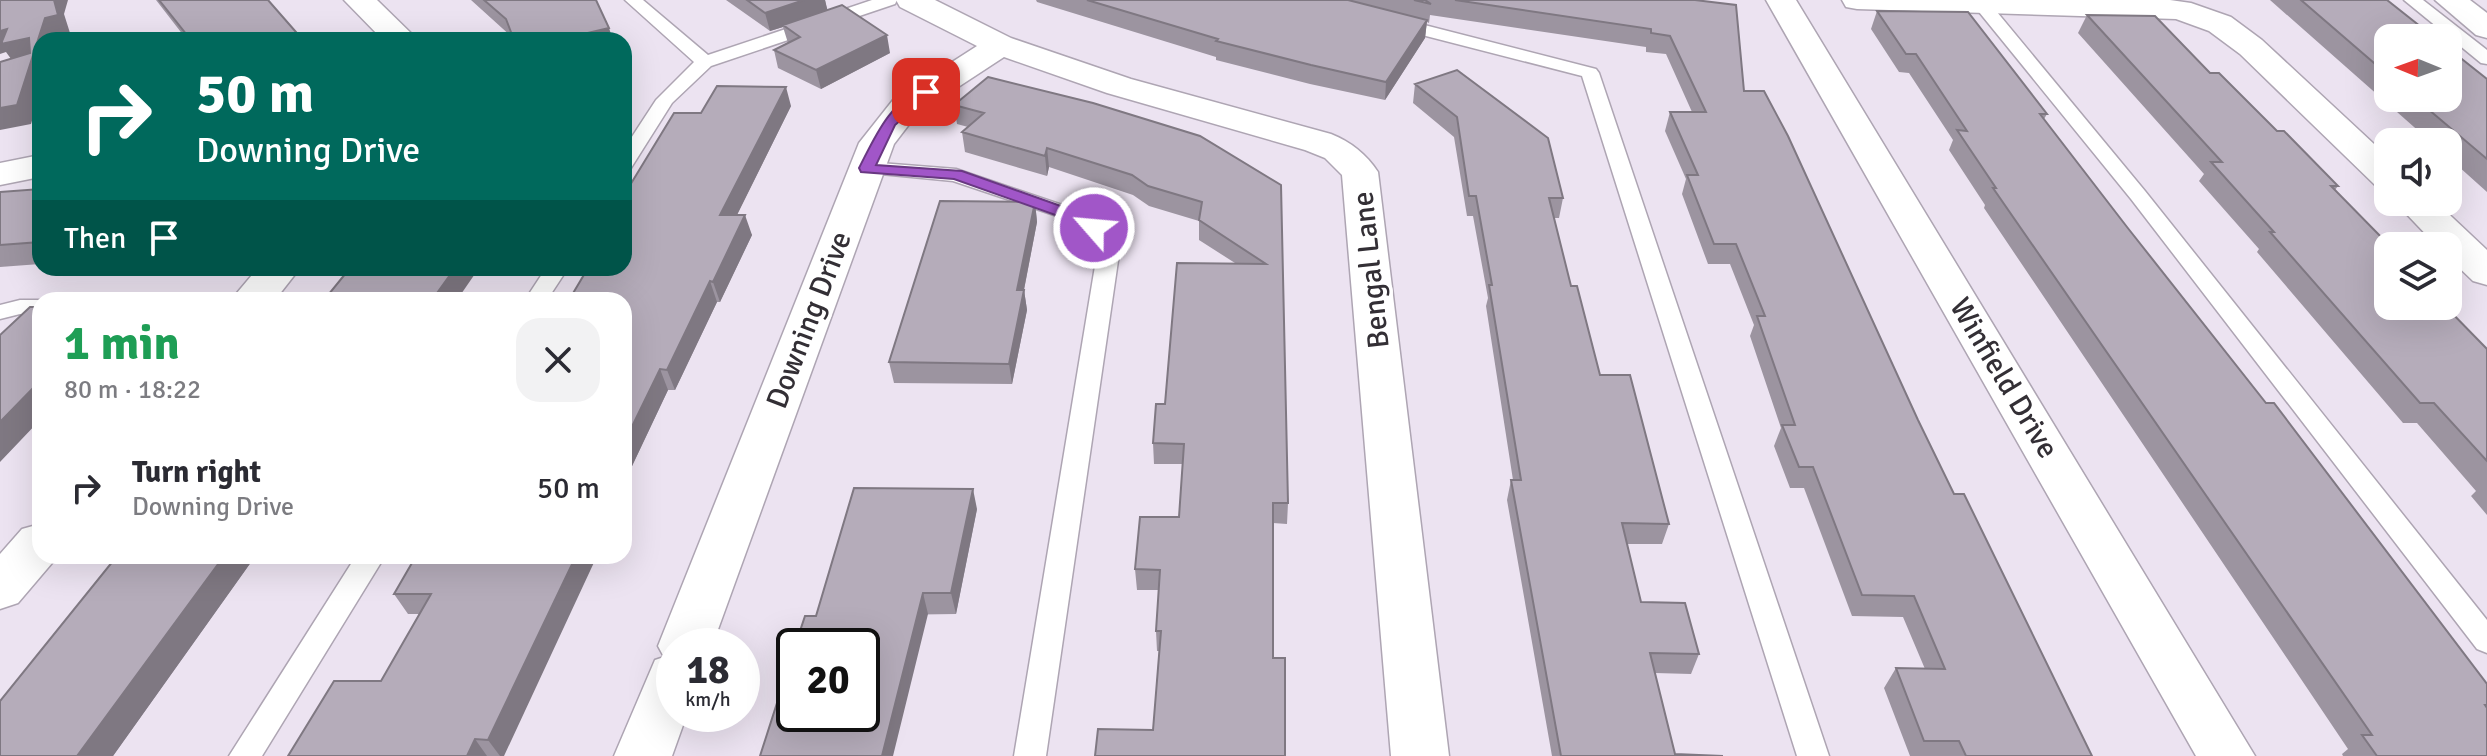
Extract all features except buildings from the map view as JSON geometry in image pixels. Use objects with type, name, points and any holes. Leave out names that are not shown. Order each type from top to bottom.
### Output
[{"type":"street","points":[[359,0],[393,32]]},
{"type":"street","name":"Bengal Lane","points":[[911,0],[1000,45],[1119,86],[1318,142],[1338,150],[1360,172],[1420,756]]},
{"type":"street","name":"Winfield Drive","points":[[1781,0],[2226,756]]},
{"type":"street","points":[[1857,0],[2180,10],[2220,24],[2251,47],[2374,164]]},
{"type":"street","points":[[2450,0],[2487,28]]},
{"type":"street","name":"Downing Drive","points":[[692,628],[877,143],[905,107],[1000,45]]},
{"type":"street","points":[[0,174],[32,168]]},
{"type":"street","points":[[2429,216],[2487,272]]},
{"type":"street","points":[[259,292],[273,276]]},
{"type":"street","points":[[0,589],[32,552]]},
{"type":"street","points":[[643,756],[656,722]]},
{"type":"lane","points":[[633,0],[705,62]]},
{"type":"lane","points":[[632,152],[665,100],[705,62],[889,0]]},
{"type":"lane","points":[[2412,0],[2487,59]]},
{"type":"lane","points":[[1981,3],[2148,207],[2487,641]]},
{"type":"lane","points":[[1369,15],[1590,73],[1813,756]]},
{"type":"lane","points":[[867,168],[956,175],[1067,213],[1094,228],[1108,254],[1030,756]]},
{"type":"lane","points":[[0,312],[32,307]]},
{"type":"lane","points":[[245,756],[366,564]]},
{"type":"route","points":[[926,92],[889,124],[867,168],[956,175],[1067,213],[1094,228]]}]
